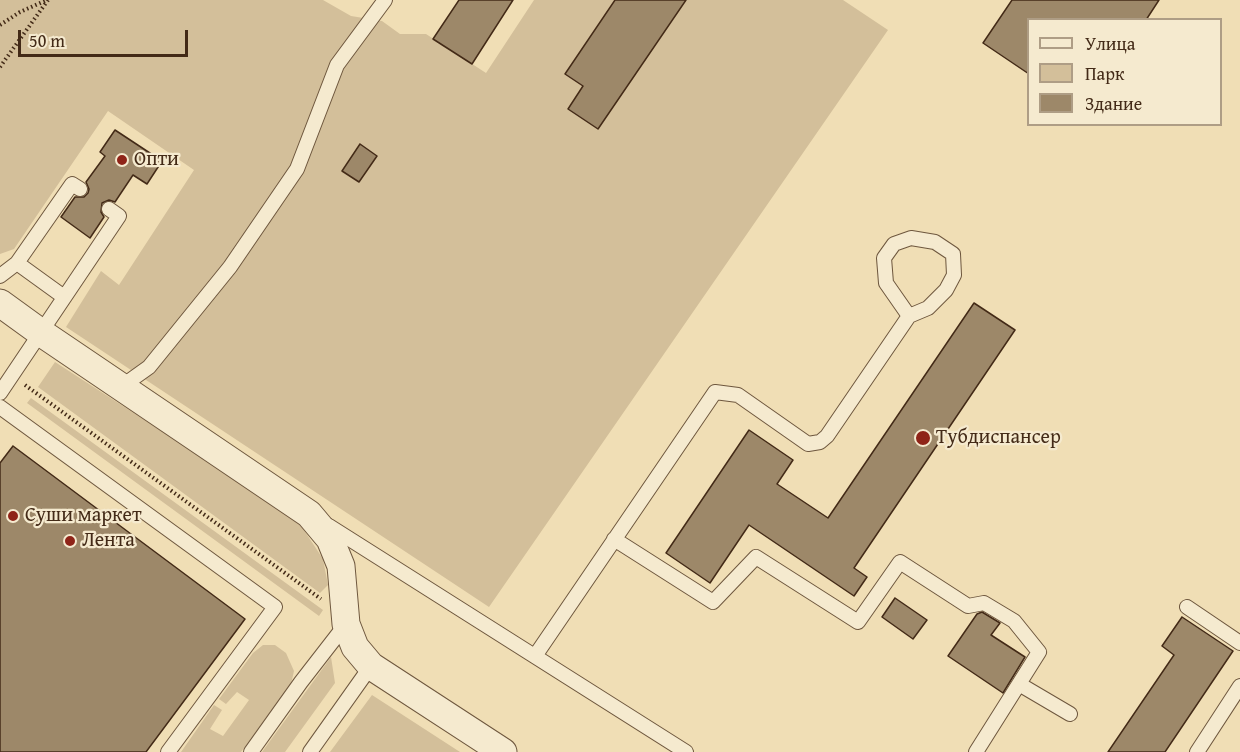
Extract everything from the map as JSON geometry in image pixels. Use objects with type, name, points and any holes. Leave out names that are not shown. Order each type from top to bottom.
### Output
[{"type":"street","points":[[0,303],[309,514],[330,539],[341,566],[345,595],[345,620],[355,647],[371,666],[503,752]]},
{"type":"lane","points":[[121,387],[149,367],[230,267],[297,170],[337,65],[386,0]]},
{"type":"lane","points":[[0,276],[17,263],[72,184],[80,189]]},
{"type":"lane","points":[[0,393],[119,216],[109,209]]},
{"type":"lane","points":[[535,656],[716,392],[738,395],[808,444],[820,442],[827,436],[909,316],[928,308],[946,290],[954,275],[952,254],[935,242],[911,238],[894,244],[884,258],[886,283],[909,316]]},
{"type":"lane","points":[[17,263],[64,297]]},
{"type":"lane","points":[[0,407],[275,607],[168,752]]},
{"type":"lane","points":[[309,514],[686,752]]},
{"type":"lane","points":[[615,539],[713,602],[756,557],[858,622],[900,562],[968,606],[984,603],[1014,621],[1039,652],[976,752]]},
{"type":"lane","points":[[1187,607],[1240,643]]},
{"type":"lane","points":[[251,752],[345,620]]},
{"type":"lane","points":[[310,752],[371,666]]},
{"type":"lane","points":[[1019,684],[1070,714]]},
{"type":"lane","points":[[1197,752],[1240,686]]},
{"type":"path","points":[[0,25],[20,12],[48,0],[0,67]]},
{"type":"path","points":[[12,376],[345,620]]},
{"type":"green space","points":[[0,0],[323,0],[351,16],[382,21],[400,34],[426,34],[486,73],[534,0],[843,0],[888,30],[489,607],[66,327],[101,271],[119,285],[194,170],[108,111],[14,249],[0,254]]},
{"type":"green space","points":[[55,362],[296,518],[323,559],[328,585],[320,593],[38,387]]},
{"type":"green space","points":[[31,398],[323,610],[319,616],[27,403]]},
{"type":"green space","points":[[263,645],[275,645],[286,653],[294,671],[291,684],[241,752],[181,752],[214,705],[222,710],[210,729],[223,736],[249,700],[237,692],[226,704],[219,699],[253,653]]},
{"type":"green space","points":[[331,657],[335,683],[285,752],[262,752]]},
{"type":"green space","points":[[372,695],[460,752],[330,752]]},
{"type":"building","points":[[459,0],[513,0],[472,64],[433,39]]},
{"type":"building","points":[[615,0],[686,0],[598,129],[568,109],[583,86],[565,74]]},
{"type":"building","points":[[1012,0],[1159,0],[1147,18],[1027,18],[1027,73],[983,43]]},
{"type":"building","points":[[115,130],[162,161],[147,184],[133,175],[115,202],[109,200],[102,203],[101,212],[104,217],[90,238],[61,217],[75,197],[84,197],[88,193],[86,182],[105,156],[100,152]]},
{"type":"building","points":[[360,144],[377,156],[359,182],[342,171]]},
{"type":"building","points":[[974,303],[1015,330],[854,568],[867,577],[854,596],[749,525],[710,583],[666,553],[749,430],[793,460],[777,484],[828,518]]},
{"type":"building","name":"Лента","points":[[13,446],[245,619],[146,752],[0,752],[0,463]]},
{"type":"building","points":[[895,598],[927,620],[913,639],[882,617]]},
{"type":"building","points":[[982,612],[1000,623],[991,635],[1025,657],[1003,693],[948,656],[977,614]]},
{"type":"building","points":[[1182,617],[1233,651],[1165,752],[1108,752],[1174,655],[1162,646]]},
{"type":"place","name":"Опти","points":[[122,160]]},
{"type":"place","name":"Тубдиспансер","points":[[923,438]]},
{"type":"place","name":"Суши маркет","points":[[13,516]]},
{"type":"place","name":"Лента","points":[[70,541]]}]
